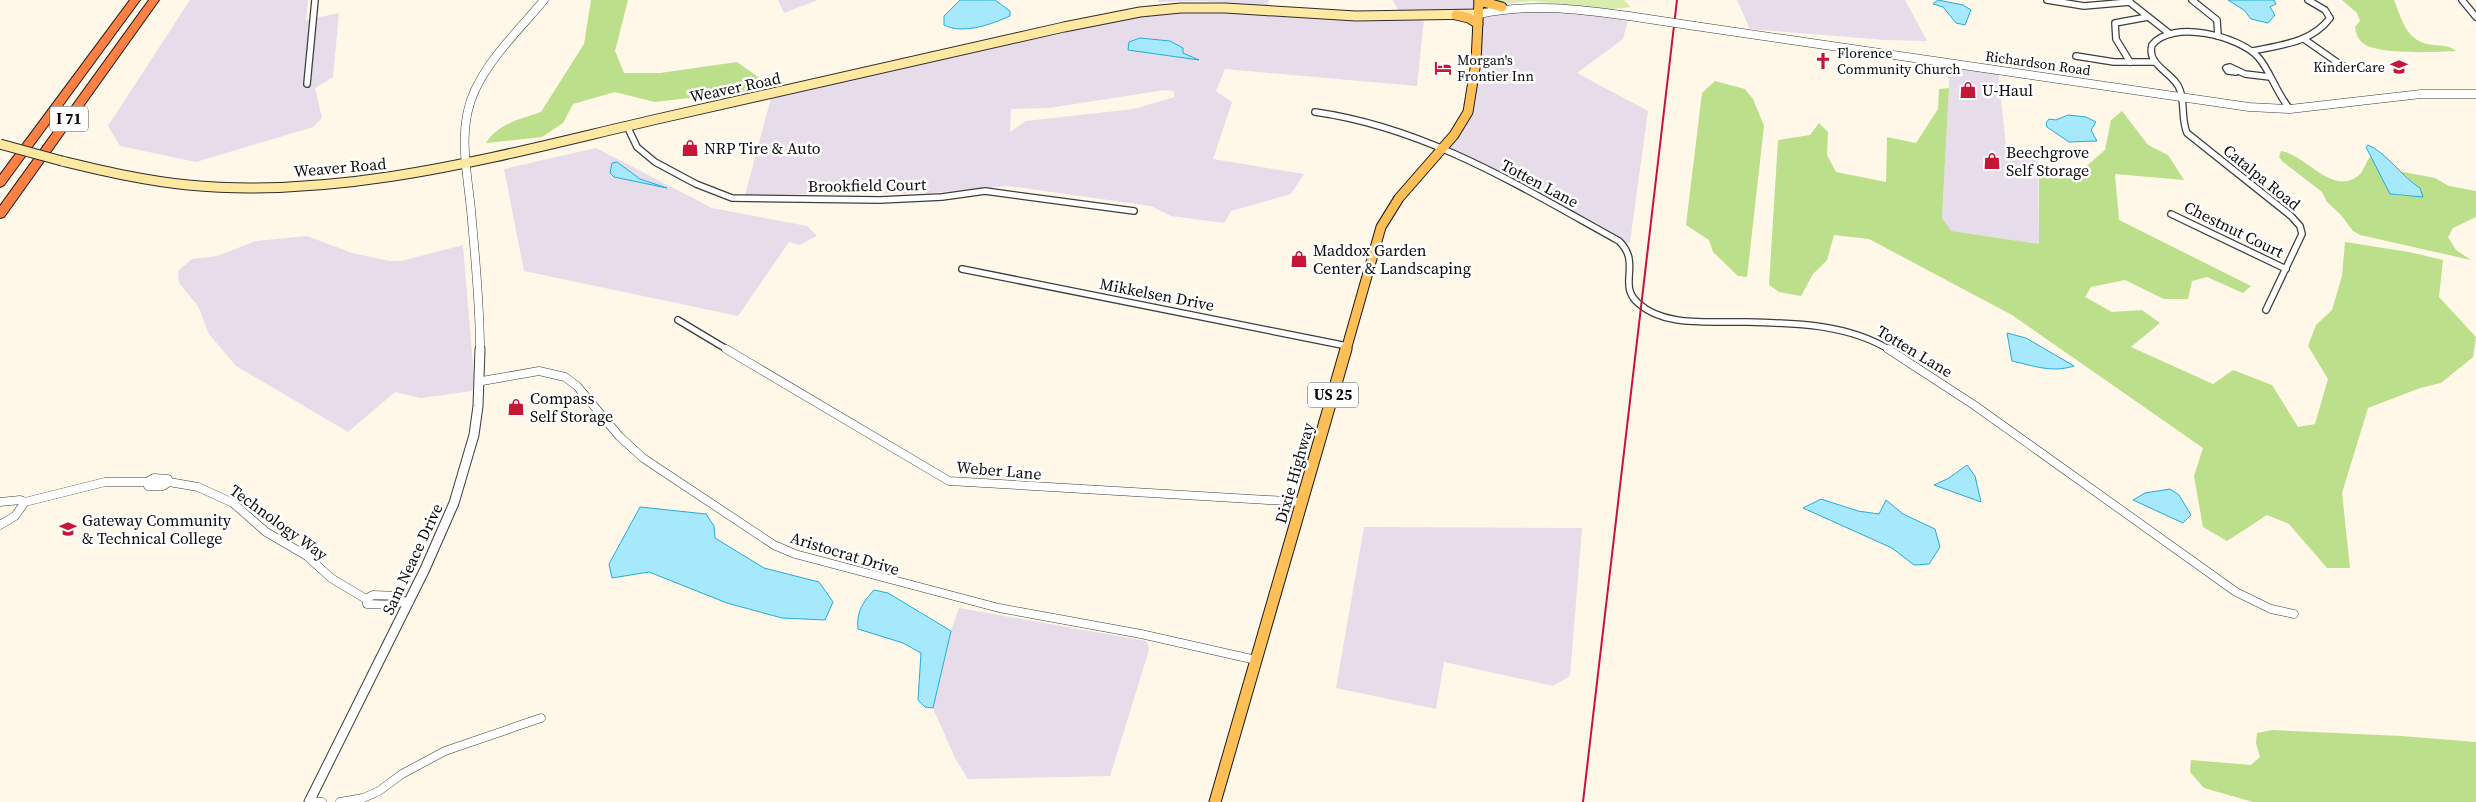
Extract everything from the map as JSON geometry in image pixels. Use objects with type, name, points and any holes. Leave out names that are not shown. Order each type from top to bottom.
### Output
[{"type":"highway","name":"I 71","points":[[0,183],[135,0]]},
{"type":"highway","name":"I 71","points":[[0,214],[154,0]]},
{"type":"main road","points":[[1480,0],[1502,7]]},
{"type":"main road","name":"Dixie Highway","points":[[1215,802],[1377,241],[1387,214],[1460,126],[1469,110],[1480,0]]},
{"type":"main road","name":"Weaver Road","points":[[0,144],[62,161],[150,181],[268,188],[380,179],[467,162],[1064,27],[1148,11],[1205,7],[1341,15],[1479,14]]},
{"type":"main road","points":[[1456,15],[1469,18],[1478,24]]},
{"type":"street","points":[[307,84],[315,0]]},
{"type":"street","name":"Sam Neace Drive","points":[[309,802],[348,729],[405,601],[443,534],[466,469],[474,436],[482,381],[466,125],[473,95],[487,71],[544,0]]},
{"type":"street","points":[[2047,0],[2084,6],[2129,1],[2170,34]]},
{"type":"street","points":[[2192,0],[2217,20],[2218,36]]},
{"type":"street","points":[[2252,51],[2304,39],[2315,34],[2330,18],[2325,10],[2308,0]]},
{"type":"street","points":[[2462,0],[2476,17]]},
{"type":"street","name":"Richardson Road","points":[[1479,14],[1502,7],[1538,4],[2249,107],[2290,109],[2360,99],[2421,94],[2476,94]]},
{"type":"street","points":[[2130,62],[2120,48],[2114,33],[2115,22],[2148,17]]},
{"type":"street","points":[[2181,97],[2178,85],[2155,62],[2151,54],[2152,45],[2158,39],[2170,34],[2193,32],[2218,36],[2252,51],[2262,60],[2276,90],[2290,109]]},
{"type":"street","points":[[2304,39],[2341,65]]},
{"type":"street","points":[[2076,56],[2130,62],[2155,62]]},
{"type":"street","points":[[2236,72],[2270,77]]},
{"type":"street","name":"Catalpa Road","points":[[2181,97],[2184,124],[2192,138],[2300,226],[2302,234],[2266,310]]},
{"type":"street","name":"Totten Lane","points":[[1315,112],[1355,116],[1442,148],[1625,245],[1631,257],[1627,282],[1630,293],[1637,303],[1650,312],[1666,318],[1687,320],[1845,330],[1866,337],[1958,394],[2236,592],[2272,609],[2294,614]]},
{"type":"street","name":"Brookfield Court","points":[[627,126],[636,147],[655,162],[711,191],[732,198],[880,200],[942,197],[985,191],[1134,210]]},
{"type":"street","name":"Chestnut Court","points":[[2171,214],[2286,269]]},
{"type":"street","name":"Mikkelsen Drive","points":[[962,269],[1347,346]]},
{"type":"street","name":"Weber Lane","points":[[678,320],[949,481],[1109,492],[1239,496],[1302,502]]},
{"type":"street","name":"Aristocrat Drive","points":[[482,381],[539,371],[565,377],[577,386],[619,436],[643,458],[774,545],[795,554],[990,606],[1141,634],[1256,660]]},
{"type":"street","name":"Technology Way","points":[[0,502],[20,500],[25,502],[105,482],[147,482],[148,486],[163,486],[169,482],[198,487],[233,503],[266,532],[307,556],[331,578],[366,599],[367,604],[394,605],[405,601]]},
{"type":"street","points":[[0,525],[15,516],[25,502]]},
{"type":"street","points":[[340,802],[363,798],[379,791],[402,774],[445,751],[541,718]]},
{"type":"street","points":[[309,802],[322,802]]},
{"type":"shaded area","points":[[190,0],[308,0],[306,20],[339,13],[333,77],[315,88],[322,118],[313,127],[196,162],[120,146],[108,126]]},
{"type":"shaded area","points":[[778,0],[818,0],[784,13]]},
{"type":"shaded area","points":[[1158,0],[1269,0],[1268,5],[1199,1],[1159,2]]},
{"type":"shaded area","points":[[1393,0],[1617,0],[1531,1],[1468,9],[1398,11]]},
{"type":"shaded area","points":[[1737,0],[1905,0],[1927,41],[1885,40],[1750,29]]},
{"type":"shaded area","points":[[1538,4],[1629,16],[1623,39],[1577,73],[1648,111],[1630,242],[1625,245],[1442,148],[1464,121],[1479,14],[1513,6]]},
{"type":"shaded area","points":[[1191,10],[1424,19],[1417,86],[1225,69],[1216,91],[1232,102],[1213,159],[1304,174],[1291,194],[1231,211],[1224,223],[1171,216],[1151,206],[1008,186],[932,193],[745,195],[771,98],[1095,23]],"holes":[[[1165,90],[1173,91],[1175,97],[1134,109],[1026,121],[1010,132],[1011,109],[1049,108]]]},
{"type":"shaded area","name":"Beechgrove Self Storage","points":[[1948,62],[1998,70],[2006,146],[2038,151],[2039,244],[1950,231],[1942,218],[1949,88]]},
{"type":"shaded area","points":[[596,148],[712,208],[807,226],[817,236],[799,245],[789,242],[738,316],[524,271],[504,169]]},
{"type":"shaded area","points":[[307,236],[352,253],[390,261],[401,261],[463,245],[474,377],[472,391],[421,398],[395,392],[348,432],[236,366],[209,334],[198,306],[179,283],[178,271],[192,259],[217,256],[256,241]]},
{"type":"shaded area","points":[[1364,527],[1582,528],[1570,676],[1553,686],[1444,662],[1436,709],[1336,688]]},
{"type":"shaded area","points":[[959,608],[1146,641],[1149,650],[1110,776],[968,779],[955,758],[933,708],[951,631]]},
{"type":"green space","points":[[591,0],[628,0],[615,51],[624,73],[660,73],[737,62],[761,79],[758,90],[655,102],[615,92],[573,104],[563,123],[542,137],[486,143],[496,131],[503,127],[541,112],[584,44]]},
{"type":"green space","points":[[1487,0],[1624,0],[1631,7],[1603,10],[1532,1],[1492,3]]},
{"type":"green space","points":[[2342,0],[2394,0],[2403,24],[2412,36],[2424,43],[2448,47],[2456,51],[2422,52],[2372,48],[2364,44],[2357,34],[2355,27],[2360,21],[2357,13]]},
{"type":"green space","points":[[1715,81],[1745,89],[1753,99],[1764,126],[1747,277],[1738,276],[1713,252],[1709,240],[1686,225],[1702,93]]},
{"type":"green space","points":[[1949,88],[1942,218],[1951,231],[2039,244],[2039,171],[2082,170],[2105,150],[2111,120],[2122,111],[2148,145],[2168,155],[2184,180],[2115,174],[2119,220],[2251,286],[2243,293],[2207,277],[2192,281],[2188,299],[2164,299],[2125,280],[2091,287],[2085,297],[2112,312],[2142,310],[2160,323],[2131,347],[2213,384],[2233,370],[2272,385],[2298,427],[2315,424],[2328,379],[2308,346],[2316,325],[2332,310],[2342,276],[2345,242],[2409,252],[2443,260],[2439,297],[2476,337],[2473,357],[2441,383],[2420,388],[2368,408],[2342,493],[2350,568],[2327,568],[2289,524],[2267,515],[2227,541],[2203,527],[2194,476],[2203,448],[2012,315],[1869,239],[1834,235],[1827,260],[1813,274],[1801,296],[1779,292],[1769,285],[1778,140],[1810,135],[1819,123],[1828,132],[1827,155],[1836,172],[1886,182],[1887,137],[1916,143],[1938,109],[1939,89]]},
{"type":"green space","points":[[2281,151],[2300,159],[2329,178],[2338,181],[2348,181],[2358,176],[2371,156],[2392,195],[2423,197],[2420,188],[2398,171],[2435,178],[2449,186],[2476,191],[2476,217],[2453,228],[2448,237],[2456,250],[2471,260],[2360,235],[2353,231],[2341,215],[2327,202],[2322,192],[2283,162],[2279,157]]},
{"type":"green space","points":[[2272,730],[2401,736],[2476,742],[2476,802],[2253,802],[2204,788],[2190,772],[2191,760],[2251,765],[2260,757],[2256,743],[2257,733]]},
{"type":"water","points":[[960,0],[995,0],[1010,11],[1010,16],[986,25],[968,29],[952,28],[944,25],[944,16]]},
{"type":"water","points":[[1938,0],[1963,5],[1971,10],[1965,25],[1956,23],[1943,7],[1933,4]]},
{"type":"water","points":[[2228,0],[2274,0],[2276,4],[2270,7],[2275,15],[2268,23],[2251,19],[2244,10]]},
{"type":"water","points":[[1140,38],[1170,41],[1183,48],[1183,53],[1199,60],[1128,50],[1129,42]]},
{"type":"water","points":[[2068,115],[2086,117],[2096,122],[2091,130],[2097,141],[2069,142],[2047,127],[2046,123],[2049,119],[2056,120]]},
{"type":"water","points":[[2368,145],[2375,148],[2420,188],[2423,197],[2390,194],[2366,147]]},
{"type":"water","points":[[617,162],[640,179],[667,188],[614,177],[610,173],[612,163]]},
{"type":"water","points":[[2007,333],[2026,338],[2074,366],[2051,369],[2012,361]]},
{"type":"water","points":[[1967,465],[1975,476],[1981,502],[1934,485],[1949,478]]},
{"type":"water","points":[[2170,489],[2179,495],[2191,515],[2183,523],[2133,500],[2145,493]]},
{"type":"water","points":[[1821,499],[1858,511],[1879,514],[1886,500],[1903,514],[1935,529],[1940,547],[1929,564],[1914,565],[1892,548],[1803,508]]},
{"type":"water","points":[[640,507],[706,514],[714,526],[715,538],[764,568],[819,582],[833,602],[825,620],[782,618],[727,603],[649,572],[612,578],[609,564]]},
{"type":"water","points":[[874,590],[888,593],[951,631],[933,708],[925,707],[918,700],[921,653],[903,643],[858,629],[858,617],[861,608]]},
{"type":"railway","points":[[1583,802],[1677,0]]},
{"type":"place","name":"Florence Community Church","points":[[1823,61]]},
{"type":"place","name":"KinderCare","points":[[2399,67]]},
{"type":"place","name":"Morgan's Frontier Inn","points":[[1443,68]]},
{"type":"place","name":"U-Haul","points":[[1968,90]]},
{"type":"place","name":"NRP Tire & Auto","points":[[690,148]]},
{"type":"place","name":"Beechgrove Self Storage","points":[[1992,161]]},
{"type":"place","name":"Maddox Garden Center & Landscaping","points":[[1299,259]]},
{"type":"place","name":"Compass Self Storage","points":[[516,407]]},
{"type":"place","name":"Gateway Community & Technical College","points":[[68,529]]}]
